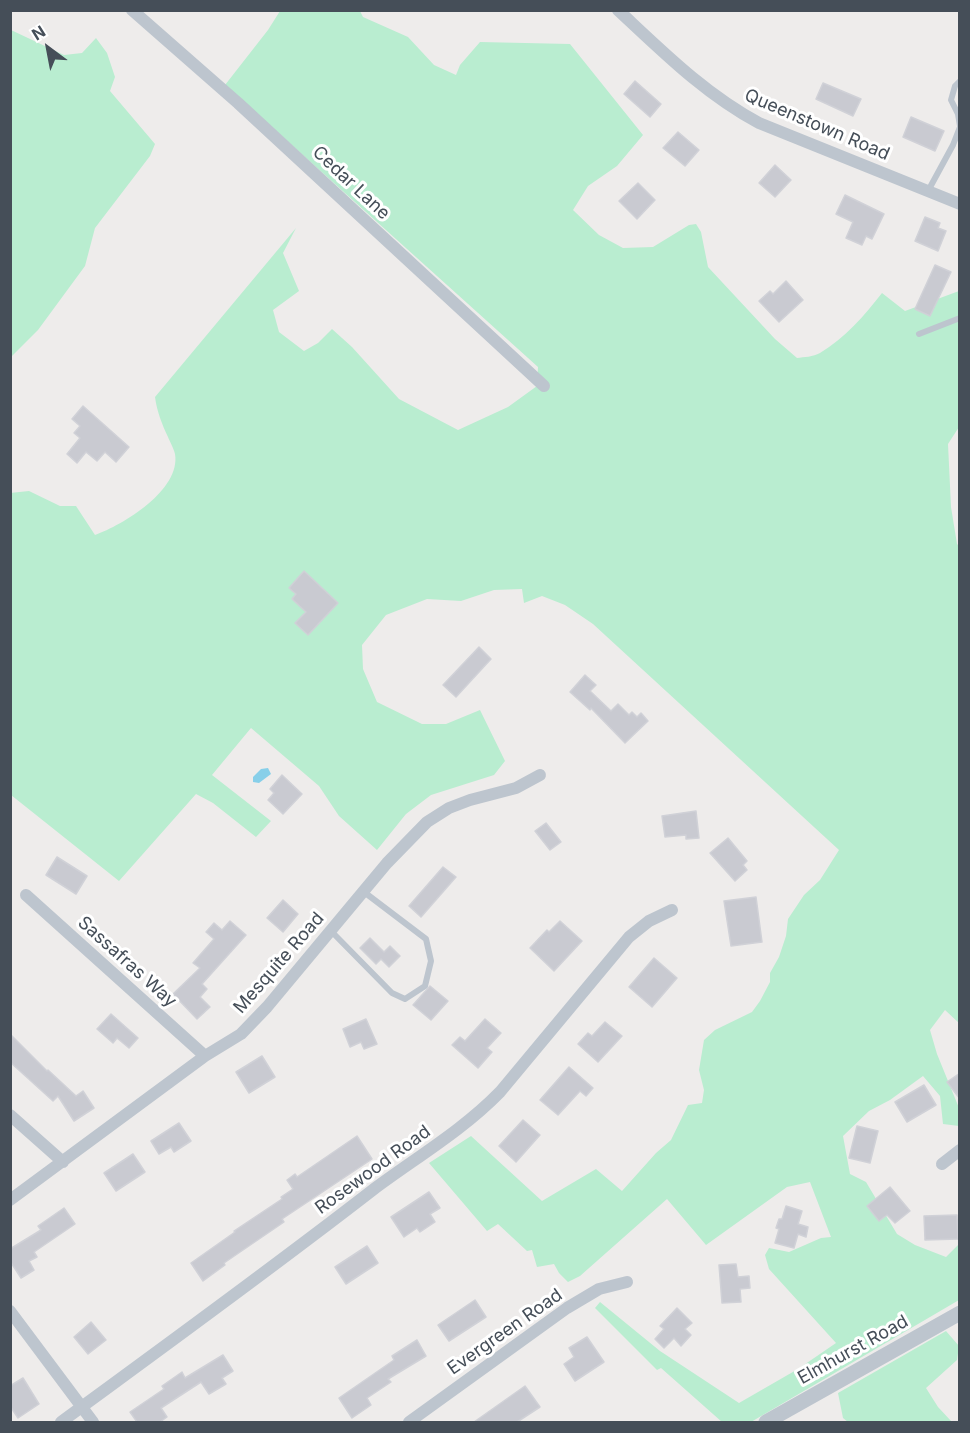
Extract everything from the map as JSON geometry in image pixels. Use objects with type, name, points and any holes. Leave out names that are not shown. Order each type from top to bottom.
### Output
[{"type":"street","name":"Cedar Lane","points":[[132,10],[238,103],[544,386]]},
{"type":"street","name":"Queenstown Road","points":[[618,10],[692,78],[736,111],[759,123],[960,204]]},
{"type":"street","name":"Mesquite Road","points":[[10,1200],[205,1056],[241,1034],[267,1007],[406,842],[434,818],[449,808],[516,788],[540,775]]},
{"type":"street","name":"Sassafras Way","points":[[26,895],[205,1056]]},
{"type":"street","name":"Rosewood Road","points":[[61,1422],[476,1115],[500,1092],[629,937],[649,921],[672,910]]},
{"type":"street","points":[[10,1115],[63,1162]]},
{"type":"street","points":[[942,1164],[960,1150]]},
{"type":"street","name":"Evergreen Road","points":[[409,1422],[567,1308],[599,1289],[627,1282]]},
{"type":"street","points":[[10,1311],[93,1422]]},
{"type":"street","name":"Elmhurst Road","points":[[765,1422],[960,1313]]},
{"type":"lane","points":[[928,192],[960,127],[958,114],[951,100],[955,86],[960,81]]},
{"type":"lane","points":[[919,334],[960,318]]},
{"type":"lane","points":[[331,931],[392,993],[405,999],[425,986],[431,961],[426,939],[364,892]]},
{"type":"green space","points":[[280,11],[360,11],[363,17],[408,37],[434,65],[456,75],[460,65],[480,42],[570,44],[643,135],[617,166],[588,186],[573,210],[599,235],[623,248],[653,247],[689,225],[696,224],[701,232],[708,267],[775,339],[797,358],[817,354],[838,341],[882,293],[905,311],[959,291],[959,427],[948,444],[951,507],[957,544],[960,547],[960,1024],[945,1010],[930,1030],[937,1054],[959,1108],[959,1126],[943,1124],[940,1096],[923,1076],[890,1100],[869,1111],[843,1136],[850,1174],[866,1182],[897,1234],[915,1245],[946,1257],[959,1244],[959,1300],[751,1422],[722,1422],[661,1368],[657,1370],[595,1308],[600,1302],[660,1351],[739,1403],[798,1369],[836,1343],[769,1269],[765,1255],[769,1248],[789,1252],[821,1238],[831,1237],[810,1182],[787,1187],[706,1245],[667,1199],[580,1276],[568,1282],[554,1264],[537,1267],[532,1250],[527,1251],[498,1224],[487,1231],[429,1163],[471,1136],[542,1201],[596,1169],[622,1191],[656,1153],[671,1140],[688,1105],[702,1103],[704,1090],[699,1070],[704,1040],[715,1030],[752,1012],[760,1001],[770,982],[770,973],[779,957],[786,936],[788,919],[804,895],[820,880],[839,850],[593,624],[565,605],[542,596],[524,603],[522,589],[494,590],[461,601],[427,599],[386,615],[362,645],[363,669],[377,702],[422,724],[446,724],[480,710],[505,761],[494,775],[431,795],[406,814],[377,850],[339,816],[319,786],[251,728],[212,775],[271,821],[256,837],[213,803],[196,794],[119,881],[11,795],[10,493],[29,491],[60,506],[76,506],[95,535],[134,514],[160,493],[174,467],[175,454],[160,418],[155,397],[296,228],[283,253],[299,291],[273,310],[279,332],[304,351],[318,343],[332,329],[352,347],[399,399],[458,430],[508,407],[537,386],[538,367],[225,85]]},
{"type":"green space","points":[[11,30],[64,55],[82,53],[96,38],[107,53],[115,77],[110,91],[155,144],[150,156],[95,228],[85,266],[38,330],[11,357]]},
{"type":"green space","points":[[946,1331],[959,1346],[957,1360],[926,1388],[938,1407],[952,1422],[848,1422],[843,1418],[838,1393]]},
{"type":"water","points":[[268,768],[271,774],[259,783],[253,782],[253,777],[261,769]]},
{"type":"building","points":[[635,81],[661,104],[650,117],[624,94]]},
{"type":"building","points":[[823,83],[861,99],[853,116],[816,99]]},
{"type":"building","points":[[911,117],[944,131],[935,151],[903,137]]},
{"type":"building","points":[[678,132],[699,150],[685,166],[663,148]]},
{"type":"building","points":[[775,165],[791,180],[775,197],[759,183]]},
{"type":"building","points":[[638,183],[655,200],[637,219],[619,201]]},
{"type":"building","points":[[845,195],[884,214],[872,239],[866,236],[862,245],[846,238],[853,222],[836,214]]},
{"type":"building","points":[[925,217],[940,223],[938,228],[946,231],[938,251],[915,241]]},
{"type":"building","points":[[935,265],[951,272],[930,316],[915,309]]},
{"type":"building","points":[[786,281],[803,300],[779,322],[759,301],[770,291],[773,294]]},
{"type":"building","points":[[83,406],[129,447],[116,462],[105,452],[97,461],[86,452],[77,463],[67,454],[80,438],[74,433],[80,426],[72,419]]},
{"type":"building","points":[[304,571],[338,603],[308,635],[295,623],[306,612],[292,599],[296,594],[289,588]]},
{"type":"building","points":[[479,647],[491,659],[456,697],[443,685]]},
{"type":"building","points":[[585,675],[596,685],[590,691],[611,711],[618,704],[629,715],[632,712],[637,717],[641,713],[648,721],[625,743],[591,708],[590,710],[570,692]]},
{"type":"building","points":[[282,775],[302,794],[283,814],[268,800],[274,793],[270,789]]},
{"type":"building","points":[[696,811],[699,838],[686,839],[686,835],[665,837],[662,816]]},
{"type":"building","points":[[546,823],[561,842],[550,850],[535,831]]},
{"type":"building","points":[[728,838],[747,861],[743,865],[747,870],[735,881],[710,853]]},
{"type":"building","points":[[57,857],[87,876],[76,894],[46,875]]},
{"type":"building","points":[[443,867],[456,877],[421,917],[409,906]]},
{"type":"building","points":[[756,897],[762,942],[731,946],[724,901]]},
{"type":"building","points":[[283,900],[298,914],[283,932],[267,918]]},
{"type":"building","points":[[230,921],[246,935],[202,984],[207,989],[200,997],[210,1007],[197,1019],[173,994],[200,968],[193,963],[214,939],[206,932],[214,923],[222,930]]},
{"type":"building","points":[[560,921],[582,941],[554,971],[530,948],[547,930],[549,932]]},
{"type":"building","points":[[370,938],[384,952],[390,946],[400,956],[389,967],[381,959],[376,964],[360,948]]},
{"type":"building","points":[[654,958],[677,978],[652,1007],[629,987]]},
{"type":"building","points":[[430,986],[448,1001],[431,1020],[413,1005]]},
{"type":"building","points":[[111,1014],[138,1038],[129,1048],[117,1038],[113,1043],[97,1029]]},
{"type":"building","points":[[366,1019],[377,1044],[364,1049],[361,1042],[350,1047],[343,1029]]},
{"type":"building","points":[[485,1019],[501,1033],[487,1048],[492,1052],[478,1068],[452,1045],[460,1037],[465,1041]]},
{"type":"building","points":[[605,1022],[622,1036],[598,1062],[578,1044],[588,1033],[592,1036]]},
{"type":"building","points":[[10,1034],[76,1096],[83,1091],[94,1108],[74,1121],[58,1096],[53,1101],[10,1062]]},
{"type":"building","points":[[262,1056],[275,1077],[249,1093],[236,1072]]},
{"type":"building","points":[[569,1067],[593,1088],[586,1096],[580,1091],[558,1115],[540,1100]]},
{"type":"building","points":[[960,1073],[960,1099],[947,1082]]},
{"type":"building","points":[[924,1085],[936,1105],[907,1122],[895,1102]]},
{"type":"building","points":[[523,1120],[540,1135],[516,1162],[499,1146]]},
{"type":"building","points":[[179,1123],[191,1141],[174,1152],[171,1147],[159,1154],[151,1141]]},
{"type":"building","points":[[857,1126],[878,1131],[870,1163],[849,1158]]},
{"type":"building","points":[[357,1136],[372,1159],[282,1219],[284,1222],[224,1263],[225,1265],[203,1281],[191,1263],[282,1199],[281,1197],[293,1189],[287,1180],[295,1174],[297,1177]]},
{"type":"building","points":[[133,1154],[145,1172],[116,1191],[104,1173]]},
{"type":"building","points":[[890,1187],[910,1211],[895,1223],[887,1215],[879,1221],[867,1206]]},
{"type":"building","points":[[429,1192],[440,1208],[430,1214],[435,1222],[420,1232],[417,1228],[404,1237],[391,1217]]},
{"type":"building","points":[[786,1206],[802,1211],[798,1224],[808,1227],[806,1237],[798,1234],[794,1248],[775,1243],[779,1229],[776,1228]]},
{"type":"building","points":[[64,1208],[75,1224],[34,1252],[37,1257],[29,1261],[34,1270],[21,1278],[10,1261],[10,1249],[41,1230],[38,1226]]},
{"type":"building","points":[[957,1215],[958,1239],[925,1240],[924,1216]]},
{"type":"building","points":[[367,1246],[378,1263],[346,1284],[335,1267]]},
{"type":"building","points":[[736,1264],[738,1277],[749,1276],[750,1288],[740,1289],[741,1302],[722,1303],[719,1265]]},
{"type":"building","points":[[475,1300],[486,1317],[449,1341],[438,1325]]},
{"type":"building","points":[[677,1308],[692,1323],[685,1329],[691,1335],[681,1346],[674,1338],[664,1348],[655,1339],[664,1329],[660,1326]]},
{"type":"building","points":[[91,1322],[106,1340],[88,1354],[74,1337]]},
{"type":"building","points":[[587,1337],[604,1362],[575,1381],[564,1364],[574,1357],[569,1348]]},
{"type":"building","points":[[417,1340],[426,1356],[388,1379],[391,1382],[367,1398],[371,1405],[352,1418],[339,1398],[394,1360],[392,1356]]},
{"type":"building","points":[[223,1355],[233,1371],[222,1378],[226,1384],[209,1394],[201,1382],[161,1408],[167,1417],[160,1422],[137,1422],[130,1412],[164,1389],[162,1386],[182,1372],[185,1378]]},
{"type":"building","points":[[23,1378],[39,1404],[18,1418],[10,1406],[10,1386]]},
{"type":"building","points":[[525,1386],[540,1407],[517,1422],[474,1422]]}]
